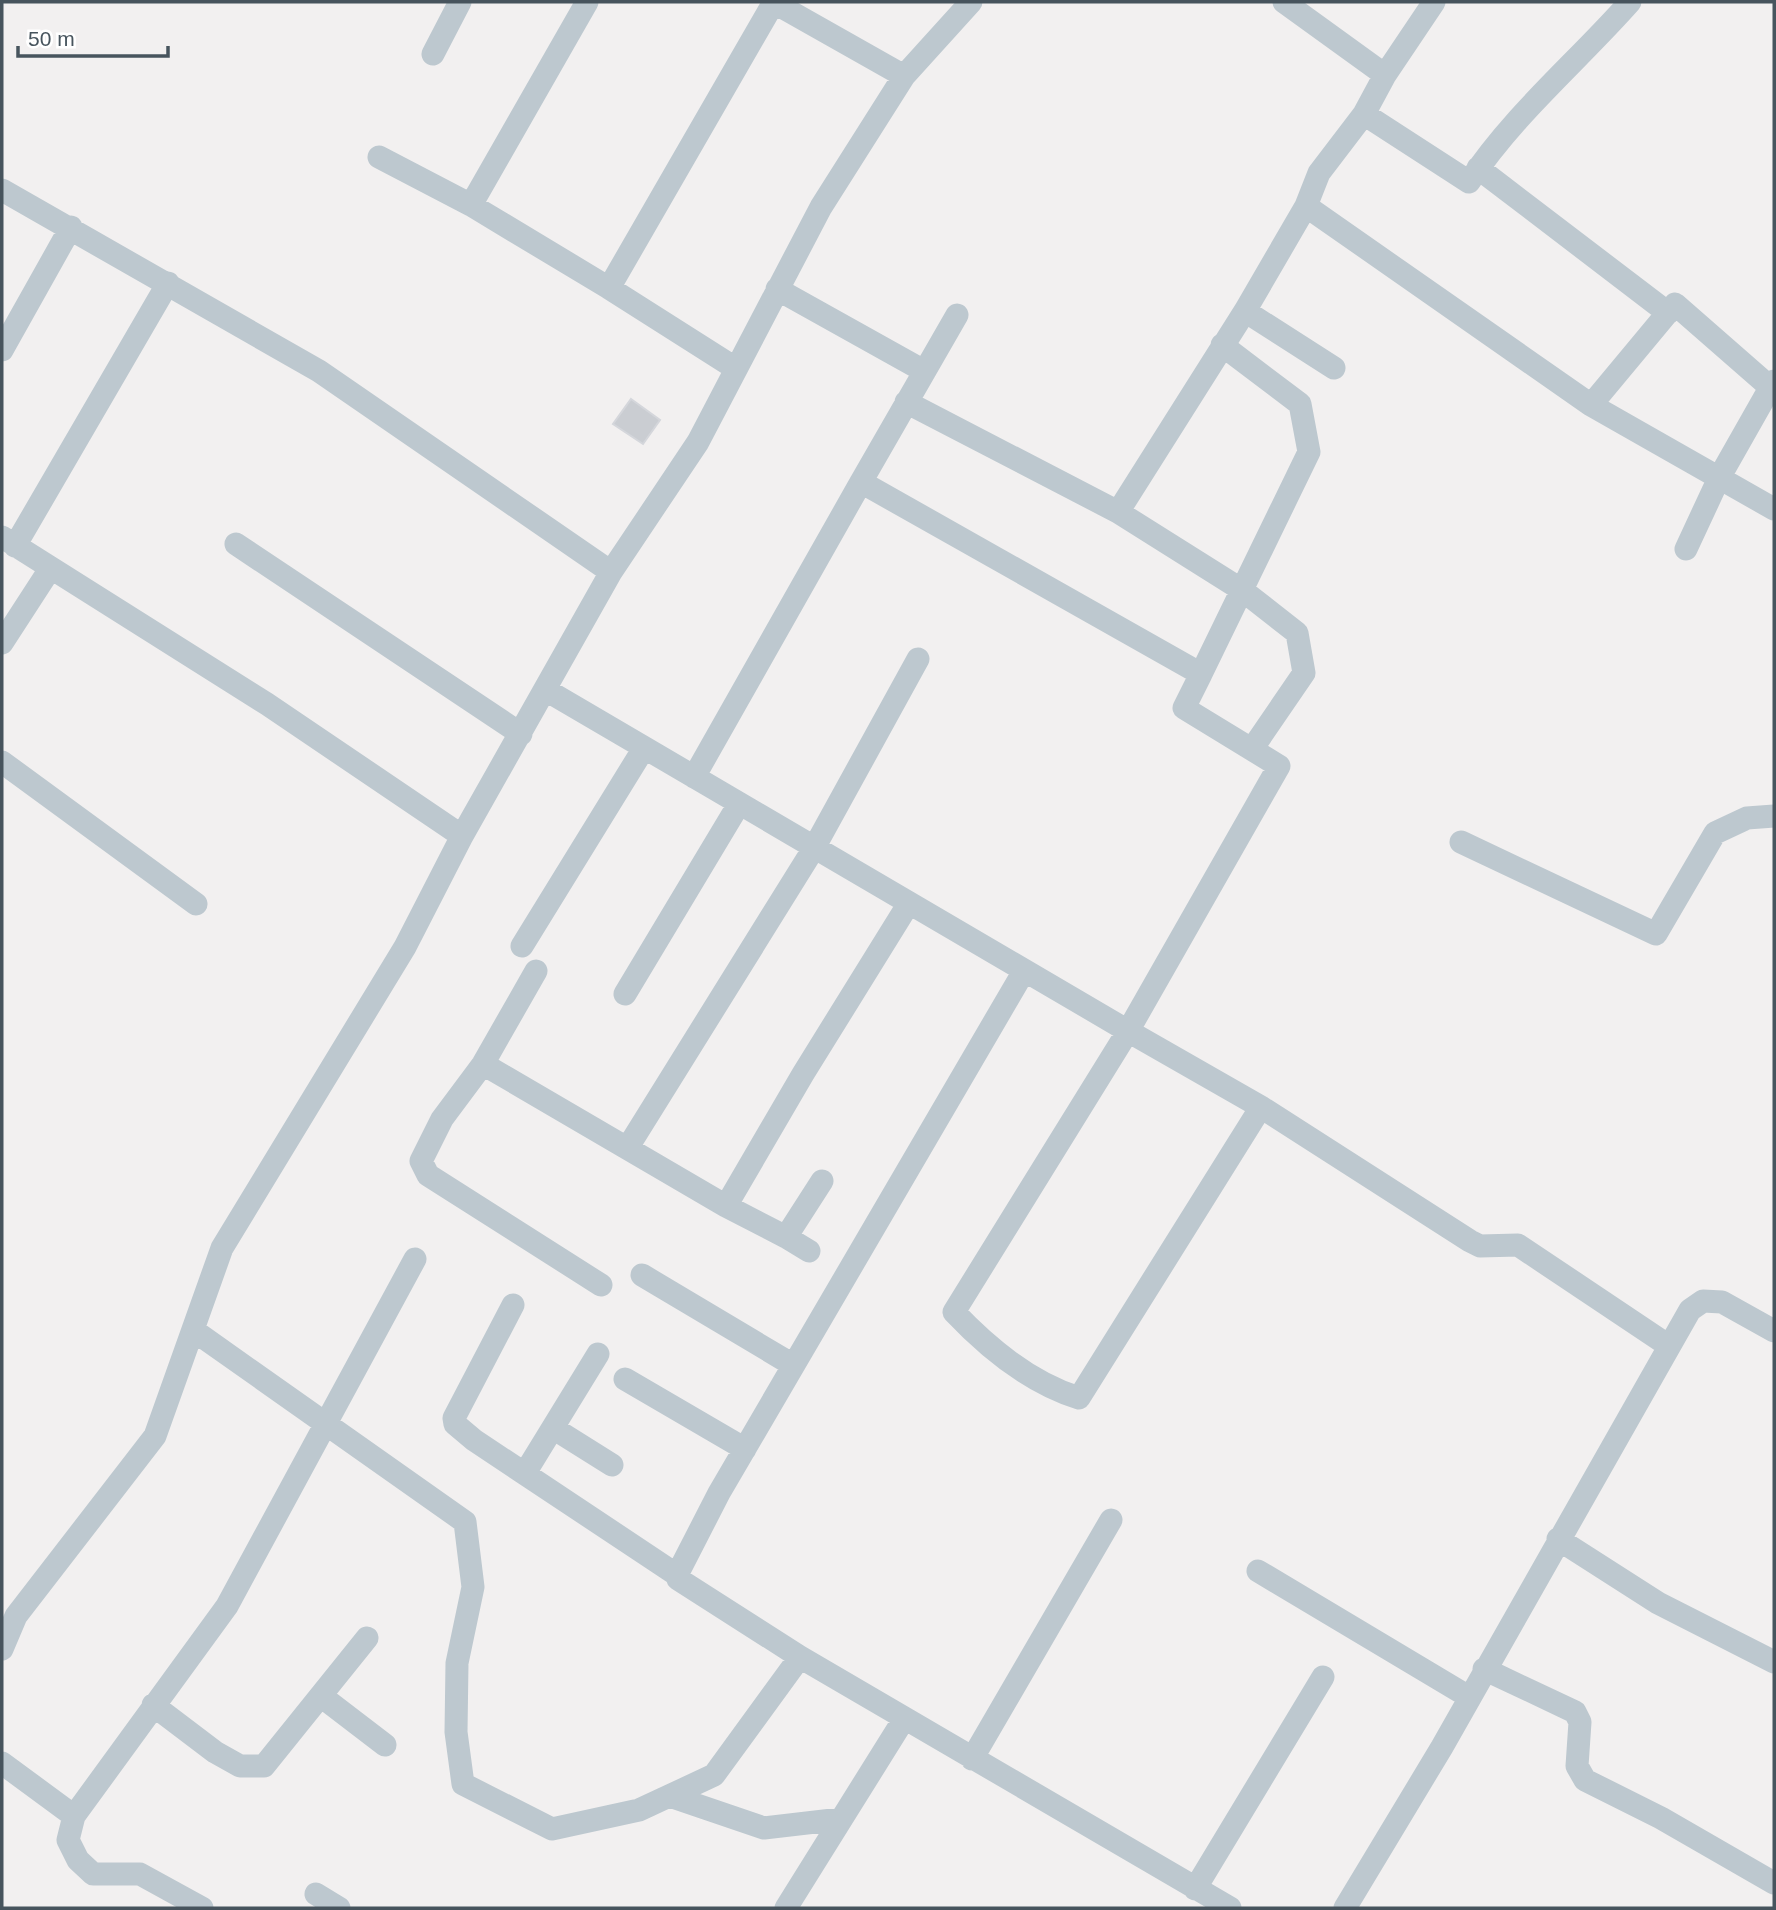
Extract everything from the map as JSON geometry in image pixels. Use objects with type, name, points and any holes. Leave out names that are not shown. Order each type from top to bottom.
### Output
[{"type":"street","points":[[433,54],[460,2]]},
{"type":"street","points":[[471,205],[587,2]]},
{"type":"street","points":[[609,289],[774,2],[904,76]]},
{"type":"street","points":[[2,1648],[16,1616],[155,1436],[222,1248],[405,947],[463,836],[611,572],[698,442],[821,207],[904,76],[971,2]]},
{"type":"street","points":[[1284,2],[1385,75]]},
{"type":"street","points":[[1118,512],[1245,311],[1306,206],[1319,173],[1364,114],[1385,75],[1434,2]]},
{"type":"street","points":[[1364,114],[1469,182],[1478,168],[1617,6]]},
{"type":"street","points":[[379,157],[471,205],[735,368]]},
{"type":"street","points":[[1478,168],[1668,313]]},
{"type":"street","points":[[2,190],[319,371],[611,572]]},
{"type":"street","points":[[1306,206],[1591,405],[1774,509]]},
{"type":"street","points":[[2,350],[71,227]]},
{"type":"street","points":[[168,283],[9,542],[267,704],[463,836]]},
{"type":"street","points":[[777,289],[924,371]]},
{"type":"street","points":[[1591,405],[1675,303],[1772,384],[1719,478],[1686,549]]},
{"type":"street","points":[[1245,311],[1334,368]]},
{"type":"street","points":[[694,777],[905,402],[957,315]]},
{"type":"street","points":[[1222,345],[1300,404],[1309,453],[1184,708],[1279,766],[1128,1031],[954,1312],[981,1341],[1053,1390],[1079,1398],[1261,1107]]},
{"type":"street","points":[[905,402],[1118,512],[1242,590],[1297,633],[1304,673],[1252,749]]},
{"type":"street","points":[[862,482],[1201,674]]},
{"type":"street","points":[[236,544],[521,734]]},
{"type":"street","points":[[2,643],[50,569]]},
{"type":"street","points":[[628,1147],[814,848],[918,659]]},
{"type":"street","points":[[546,690],[1261,1107],[1470,1241],[1480,1246],[1518,1245],[1669,1346]]},
{"type":"street","points":[[522,946],[644,748]]},
{"type":"street","points":[[2,762],[196,904]]},
{"type":"street","points":[[625,994],[739,804]]},
{"type":"street","points":[[1461,842],[1656,934],[1715,833],[1747,818],[1774,816]]},
{"type":"street","points":[[726,1206],[797,1083],[909,903]]},
{"type":"street","points":[[536,971],[483,1064],[442,1119],[421,1161],[428,1175],[601,1286]]},
{"type":"street","points":[[677,1575],[793,1365],[1024,971]]},
{"type":"street","points":[[483,1064],[726,1206],[809,1251]]},
{"type":"street","points":[[786,1237],[822,1181]]},
{"type":"street","points":[[202,1908],[141,1874],[93,1874],[78,1860],[68,1840],[74,1816],[227,1606],[415,1259]]},
{"type":"street","points":[[642,1275],[793,1365]]},
{"type":"street","points":[[1345,1908],[1690,1310],[1703,1301],[1722,1302],[1774,1331]]},
{"type":"street","points":[[513,1305],[454,1418],[455,1424],[474,1440],[677,1575],[680,1582],[800,1657],[1230,1908]]},
{"type":"street","points":[[193,1330],[465,1522],[473,1587],[457,1662],[456,1732],[463,1784],[552,1829],[639,1810],[714,1775],[800,1657]]},
{"type":"street","points":[[525,1473],[598,1354]]},
{"type":"street","points":[[625,1379],[745,1449]]},
{"type":"street","points":[[553,1428],[612,1465]]},
{"type":"street","points":[[972,1759],[1111,1520]]},
{"type":"street","points":[[1558,1539],[1658,1603],[1774,1662]]},
{"type":"street","points":[[1258,1571],[1469,1697]]},
{"type":"street","points":[[153,1705],[223,1757],[240,1766],[264,1766],[368,1638]]},
{"type":"street","points":[[1484,1669],[1575,1712],[1580,1722],[1577,1766],[1585,1780],[1661,1818],[1774,1883]]},
{"type":"street","points":[[1195,1889],[1323,1677]]},
{"type":"street","points":[[321,1696],[385,1745]]},
{"type":"street","points":[[786,1908],[904,1719]]},
{"type":"street","points":[[2,1763],[74,1816]]},
{"type":"street","points":[[670,1796],[764,1828],[841,1819]]},
{"type":"street","points":[[316,1894],[339,1908]]},
{"type":"building","points":[[631,399],[660,420],[643,444],[613,424]]}]
